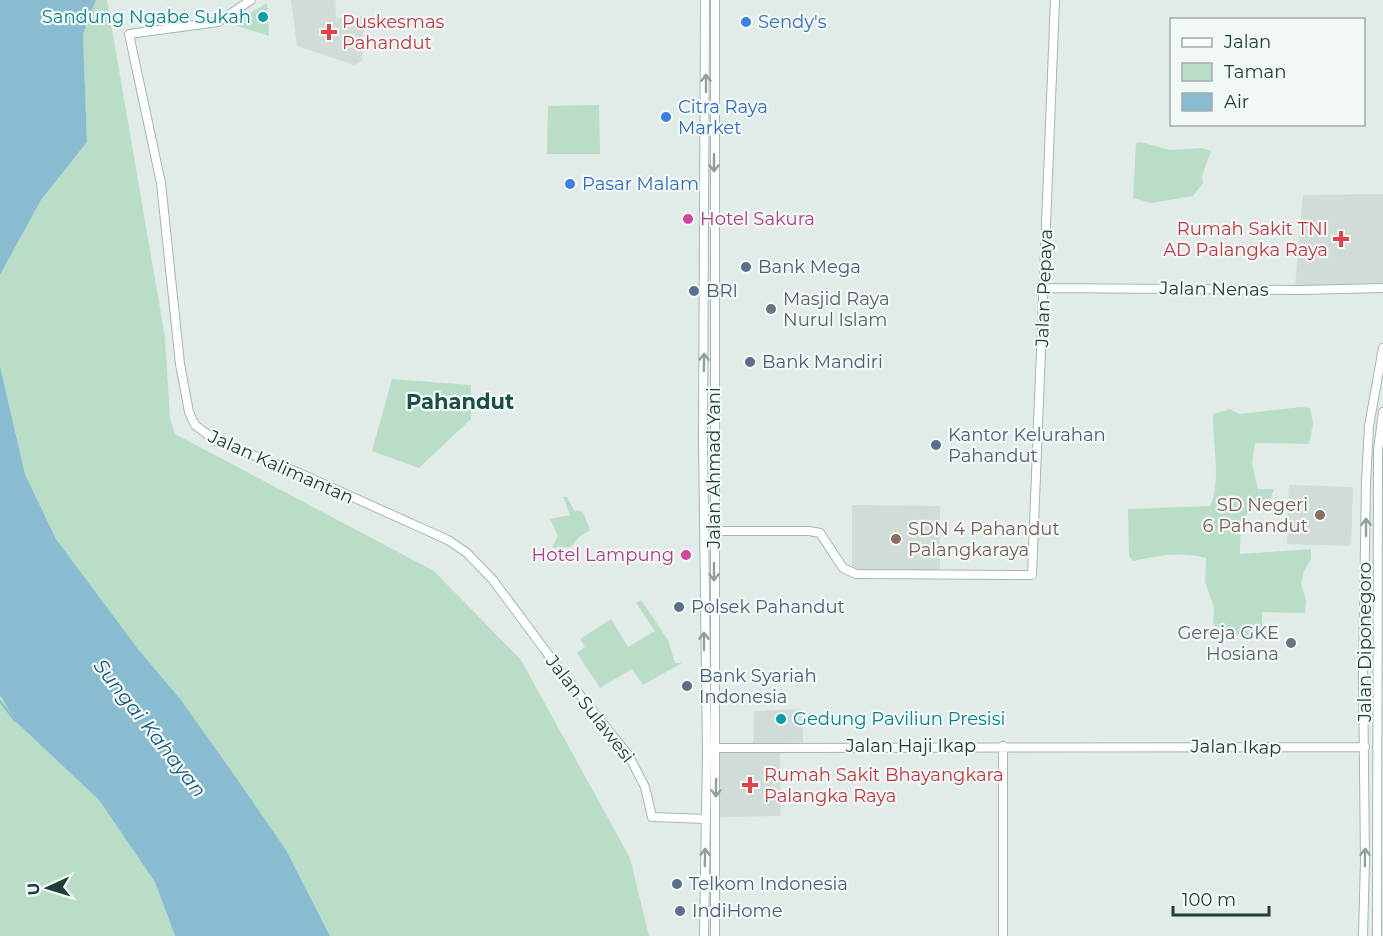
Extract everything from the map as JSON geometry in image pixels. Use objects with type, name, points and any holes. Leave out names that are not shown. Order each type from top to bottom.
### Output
[{"type":"street","name":"Jalan Kalimantan","points":[[251,0],[218,22],[129,34],[161,183],[180,364],[189,412],[195,425],[216,441],[297,472],[458,546],[493,579],[535,637]]},
{"type":"street","name":"Jalan Ahmad Yani","points":[[704,936],[706,819],[705,0]]},
{"type":"street","name":"Jalan Ahmad Yani","points":[[715,0],[715,936]]},
{"type":"street","name":"Jalan Pepaya","points":[[714,531],[820,533],[843,568],[856,574],[1032,575],[1055,0]]},
{"type":"street","name":"Jalan Nenas","points":[[1045,288],[1300,290],[1383,288]]},
{"type":"street","points":[[704,336],[714,335]]},
{"type":"street","name":"Jalan Diponegoro","points":[[1363,936],[1364,627],[1368,439],[1383,348]]},
{"type":"street","name":"Jalan Diponegoro","points":[[1377,936],[1380,738],[1378,450],[1383,412]]},
{"type":"street","points":[[1365,595],[1379,594]]},
{"type":"street","points":[[1364,627],[1379,627]]},
{"type":"street","name":"Jalan Sulawesi","points":[[535,637],[629,756],[642,780],[652,817],[706,819]]},
{"type":"street","points":[[1003,746],[1005,859],[1003,936]]},
{"type":"street","name":"Jalan Haji Ikap","points":[[716,748],[1106,746]]},
{"type":"street","name":"Jalan Ikap","points":[[1106,746],[1365,747]]},
{"type":"street","points":[[704,926],[715,926]]},
{"type":"shaded area","name":"Puskesmas Pahandut","points":[[291,0],[335,0],[336,18],[364,16],[362,61],[354,65],[297,46]]},
{"type":"shaded area","name":"Rumah Sakit TNI AD Palangka Raya","points":[[1383,194],[1383,283],[1295,286],[1303,195]]},
{"type":"shaded area","name":"SD Negeri 6 Pahandut","points":[[1289,485],[1353,487],[1351,546],[1287,544]]},
{"type":"shaded area","name":"SDN 4 Pahandut Palangkaraya","points":[[852,505],[940,506],[940,571],[852,572]]},
{"type":"shaded area","name":"Rumah Sakit Bhayangkara Palangka Raya","points":[[803,709],[803,742],[780,743],[781,816],[719,817],[719,753],[753,753],[754,711]]},
{"type":"green space","points":[[96,0],[107,0],[165,337],[170,418],[175,434],[434,571],[521,660],[630,858],[649,936],[330,936],[286,850],[181,700],[138,649],[56,539],[25,474],[0,366],[0,275],[41,200],[87,142],[83,34]]},
{"type":"green space","points":[[267,3],[269,36],[234,25],[235,22]]},
{"type":"green space","points":[[599,105],[600,154],[547,154],[548,106]]},
{"type":"green space","points":[[1141,142],[1170,150],[1203,148],[1211,151],[1202,176],[1203,183],[1193,196],[1151,203],[1133,198],[1136,143]]},
{"type":"green space","points":[[392,379],[471,385],[471,419],[419,468],[372,451]]},
{"type":"green space","points":[[1310,408],[1313,424],[1309,444],[1255,443],[1252,463],[1258,489],[1274,489],[1270,500],[1248,511],[1241,527],[1240,554],[1311,549],[1311,559],[1304,571],[1301,583],[1306,600],[1305,613],[1262,612],[1262,636],[1236,635],[1213,624],[1214,608],[1205,582],[1206,558],[1178,555],[1133,561],[1129,556],[1128,509],[1210,506],[1214,496],[1216,473],[1213,414],[1230,409],[1239,414]]},
{"type":"green space","points":[[563,497],[567,497],[575,512],[577,510],[583,512],[590,530],[579,537],[571,547],[554,548],[552,547],[558,536],[550,519],[570,515]]},
{"type":"green space","points":[[641,600],[668,640],[675,663],[682,663],[643,685],[632,669],[600,688],[577,653],[585,647],[580,639],[611,619],[628,647],[655,631],[636,603]]},
{"type":"green space","points":[[0,695],[15,721],[99,800],[155,882],[175,936],[0,936]]},
{"type":"water","points":[[0,0],[96,0],[83,34],[87,142],[41,200],[0,275]]},
{"type":"water","name":"Sungai Kahayan","points":[[0,366],[25,474],[56,539],[138,649],[181,700],[237,779],[286,850],[330,936],[175,936],[155,882],[99,800],[15,721],[0,695]]},
{"type":"waterway","points":[[0,701],[15,721]]},
{"type":"place","name":"Sandung Ngabe Sukah","points":[[263,17]]},
{"type":"place","name":"Sendy's","points":[[746,22]]},
{"type":"place","name":"Puskesmas Pahandut","points":[[329,32]]},
{"type":"place","name":"Citra Raya Market","points":[[666,117]]},
{"type":"place","name":"Pasar Malam","points":[[570,184]]},
{"type":"place","name":"Hotel Sakura","points":[[688,219]]},
{"type":"place","name":"Rumah Sakit TNI AD Palangka Raya","points":[[1341,239]]},
{"type":"place","name":"Bank Mega","points":[[746,267]]},
{"type":"place","name":"BRI","points":[[694,291]]},
{"type":"place","name":"Masjid Raya Nurul Islam","points":[[771,309]]},
{"type":"place","name":"Bank Mandiri","points":[[750,362]]},
{"type":"place","name":"Kantor Kelurahan Pahandut","points":[[936,445]]},
{"type":"place","name":"SD Negeri 6 Pahandut","points":[[1320,515]]},
{"type":"place","name":"SDN 4 Pahandut Palangkaraya","points":[[896,539]]},
{"type":"place","name":"Hotel Lampung","points":[[686,555]]},
{"type":"place","name":"Polsek Pahandut","points":[[679,607]]},
{"type":"place","name":"Gereja GKE Hosiana","points":[[1291,643]]},
{"type":"place","name":"Bank Syariah Indonesia","points":[[687,686]]},
{"type":"place","name":"Gedung Paviliun Presisi","points":[[781,719]]},
{"type":"place","name":"Rumah Sakit Bhayangkara Palangka Raya","points":[[750,785]]},
{"type":"place","name":"Telkom Indonesia","points":[[677,884]]},
{"type":"place","name":"IndiHome","points":[[680,911]]},
{"type":"district","name":"Pahandut","points":[[460,402]]}]
